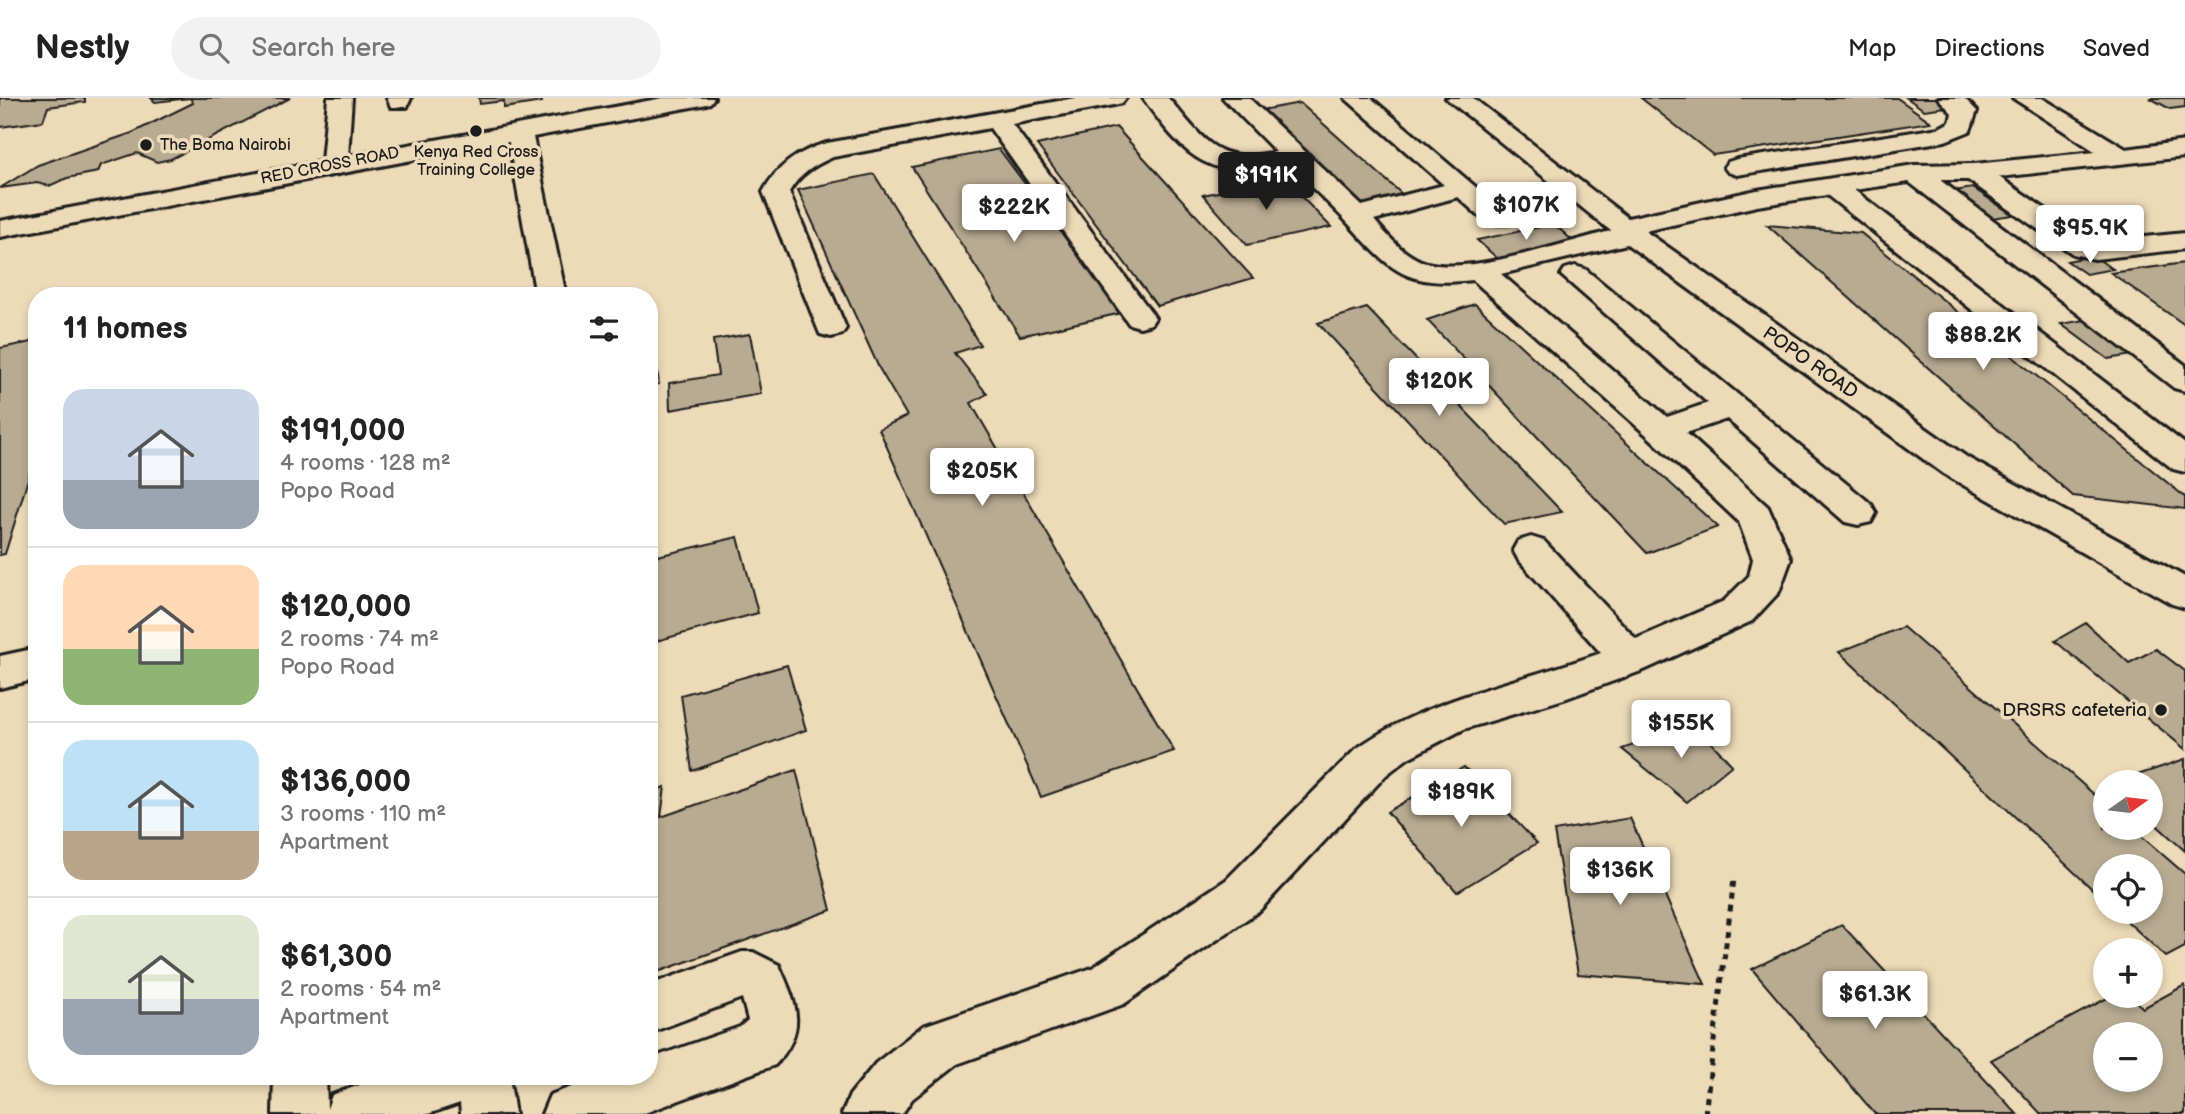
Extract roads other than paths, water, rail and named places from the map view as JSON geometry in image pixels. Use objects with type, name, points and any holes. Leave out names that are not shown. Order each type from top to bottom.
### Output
[{"type":"street","points":[[335,165],[340,98]]},
{"type":"street","name":"RED CROSS ROAD","points":[[1,230],[519,130],[702,98]]},
{"type":"street","points":[[831,328],[776,192],[784,176],[810,158],[827,151],[1114,98]]},
{"type":"street","points":[[1155,98],[1210,156],[1226,163],[1241,165],[1294,155]]},
{"type":"street","points":[[1234,98],[1356,216],[1385,252],[1400,264],[1428,273],[1480,271],[1757,198],[1914,173],[1974,172],[2185,149]]},
{"type":"street","points":[[1357,98],[1498,218]]},
{"type":"street","name":"POPO ROAD","points":[[1458,98],[1628,231],[1956,466],[2185,594]]},
{"type":"street","points":[[1737,167],[1945,134],[1961,126],[1965,111],[1950,98]]},
{"type":"street","points":[[2025,98],[2122,157]]},
{"type":"street","points":[[996,120],[1140,318]]},
{"type":"street","points":[[519,130],[549,287]]},
{"type":"street","points":[[1974,172],[2083,248],[2095,251],[2185,241]]},
{"type":"street","points":[[1914,173],[2185,381]]},
{"type":"street","points":[[1832,186],[2185,461]]},
{"type":"street","points":[[1356,216],[1463,188]]},
{"type":"street","points":[[869,1114],[894,1081],[941,1044],[1106,987],[1244,895],[1362,772],[1393,746],[1452,716],[1550,688],[1630,659],[1738,611],[1766,582],[1772,559],[1755,516],[1662,430],[1480,271]]},
{"type":"street","points":[[1575,275],[1858,513]]},
{"type":"street","points":[[1662,430],[1731,406]]},
{"type":"street","points":[[1531,550],[1630,659]]},
{"type":"street","points":[[0,672],[28,665]]},
{"type":"street","points":[[658,1006],[741,975],[753,975],[762,982],[773,1020],[769,1034],[757,1047],[658,1082]]},
{"type":"street","points":[[299,1114],[300,1085]]},
{"type":"street","points":[[351,1114],[436,1085]]},
{"type":"street","points":[[484,1085],[488,1114]]},
{"type":"street","points":[[569,1114],[650,1085]]},
{"type":"place","name":"Kenya Red Cross Training College","points":[[476,131]]},
{"type":"place","name":"The Boma Nairobi","points":[[146,145]]},
{"type":"place","name":"DRSRS cafeteria","points":[[2161,710]]}]
